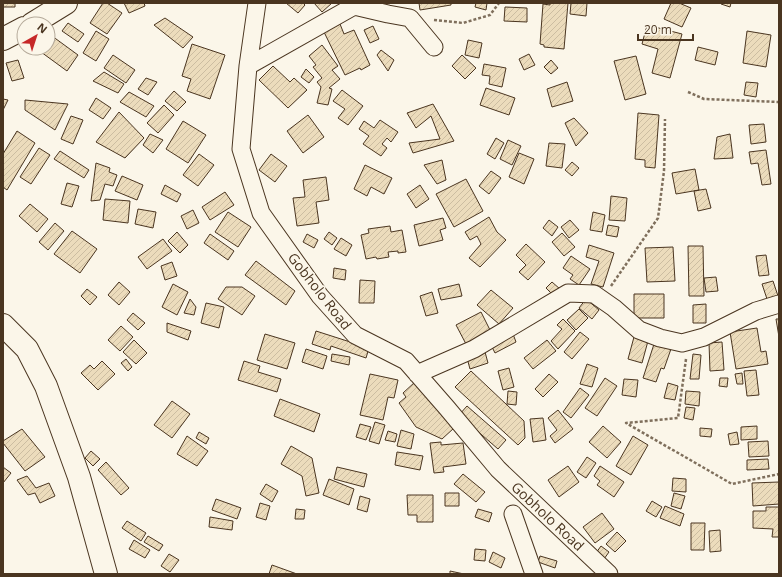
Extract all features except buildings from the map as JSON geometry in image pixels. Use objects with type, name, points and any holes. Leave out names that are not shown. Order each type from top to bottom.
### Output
[{"type":"street","points":[[45,16],[66,3]]},
{"type":"street","name":"Gobholo Road","points":[[257,3],[248,66],[241,149],[261,213],[320,296],[355,335],[406,361],[498,469],[609,574]]},
{"type":"street","points":[[248,66],[353,5],[410,18],[434,47]]},
{"type":"street","points":[[3,39],[16,32]]},
{"type":"street","points":[[418,374],[474,349],[568,293],[594,294],[614,308],[639,330],[660,338],[682,343],[704,336],[756,311],[779,304]]},
{"type":"street","points":[[3,325],[27,349],[46,386],[79,477],[106,574]]},
{"type":"street","points":[[513,514],[534,574]]},
{"type":"path","points":[[410,18],[463,23],[490,15],[499,3]]},
{"type":"path","points":[[688,92],[704,99],[779,102]]},
{"type":"path","points":[[602,299],[658,218],[664,171],[665,119]]},
{"type":"path","points":[[688,341],[678,418],[626,423],[732,484],[779,474]]}]
